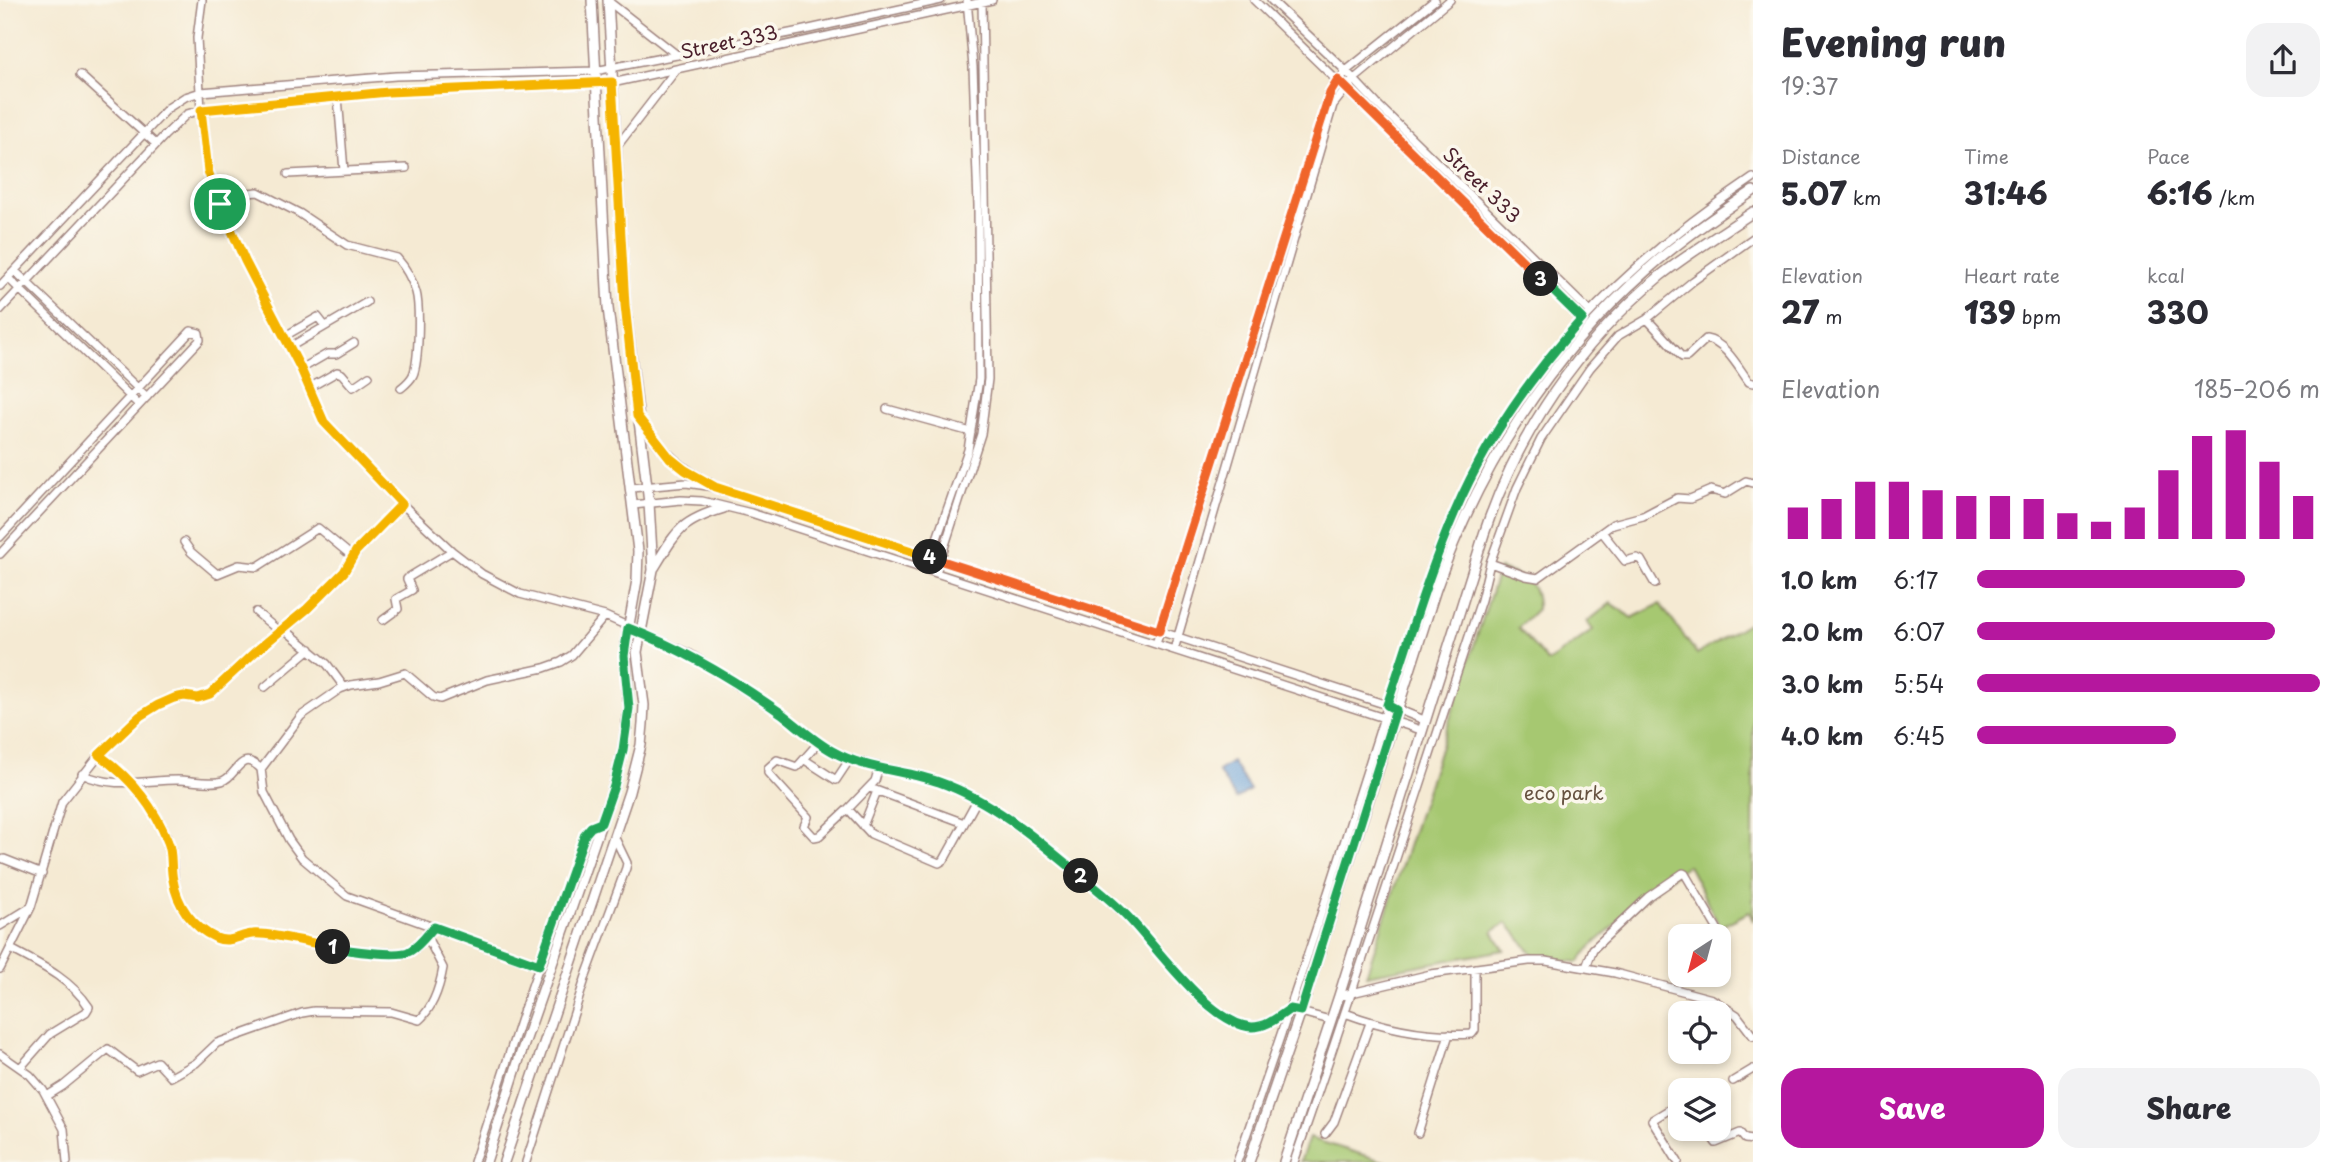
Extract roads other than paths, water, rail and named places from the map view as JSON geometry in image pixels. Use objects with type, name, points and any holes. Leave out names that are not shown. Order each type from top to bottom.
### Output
[{"type":"main road","points":[[486,1162],[614,786],[629,708],[624,656],[638,567],[633,505],[608,308],[592,0]]},
{"type":"main road","points":[[504,1162],[629,792],[641,745],[644,705],[637,652],[653,570],[649,503],[625,305],[608,0]]},
{"type":"main road","points":[[1249,1162],[1301,1011],[1393,721],[1392,707],[1448,552],[1490,465],[1530,402],[1568,352],[1647,270],[1698,229],[1753,191]]},
{"type":"main road","points":[[1284,1162],[1495,501],[1527,433],[1580,359],[1647,288],[1753,212]]},
{"type":"main road","points":[[637,416],[670,458],[715,487]]},
{"type":"main road","points":[[653,570],[681,527],[701,515],[724,508]]},
{"type":"street","points":[[202,0],[197,38],[208,171],[245,261],[285,336],[324,422],[402,504],[452,551],[482,574],[520,594],[605,616],[690,654],[779,712],[831,751],[850,759],[937,782],[977,800],[1013,822],[1092,885],[1125,915],[1181,978],[1221,1014],[1238,1024],[1264,1026],[1290,1009],[1330,1020]]},
{"type":"street","points":[[608,0],[677,55]]},
{"type":"street","name":"Street 333","points":[[201,92],[396,76],[611,69],[941,0]]},
{"type":"street","name":"Street 333","points":[[201,110],[388,92],[595,85],[967,3],[992,0]]},
{"type":"street","points":[[1254,0],[1338,80]]},
{"type":"street","points":[[1271,0],[1346,71]]},
{"type":"street","points":[[1156,644],[1330,93],[1346,71],[1436,0]]},
{"type":"street","points":[[1174,650],[1333,105],[1353,80],[1450,0]]},
{"type":"street","points":[[936,573],[981,434],[988,379],[983,1]]},
{"type":"street","points":[[926,570],[968,450],[979,379],[979,219],[973,67],[967,3]]},
{"type":"street","points":[[615,149],[676,69]]},
{"type":"street","name":"Street 333","points":[[1346,71],[1590,311]]},
{"type":"street","points":[[80,75],[156,144]]},
{"type":"street","name":"Street 333","points":[[1338,80],[1582,319]]},
{"type":"street","points":[[0,286],[168,108],[185,97],[201,92]]},
{"type":"street","points":[[338,97],[344,171]]},
{"type":"street","points":[[0,310],[156,144],[187,114],[201,110]]},
{"type":"street","points":[[288,174],[406,168]]},
{"type":"street","points":[[1237,1162],[1290,1009],[1383,717],[1392,707],[1416,615],[1455,512],[1478,465],[1511,411],[1582,319],[1653,252],[1712,205],[1753,178]]},
{"type":"street","points":[[220,204],[258,192],[299,213],[338,241],[356,248],[392,255],[399,260],[416,294],[419,313],[415,369],[409,381],[401,388]]},
{"type":"street","points":[[1294,1162],[1354,993],[1388,878],[1481,600],[1490,563],[1517,488],[1541,439],[1590,368],[1618,336],[1647,319],[1693,281],[1753,238]]},
{"type":"street","points":[[15,271],[147,397]]},
{"type":"street","points":[[8,278],[139,405]]},
{"type":"street","points":[[290,347],[367,302]]},
{"type":"street","points":[[285,336],[318,317],[325,326]]},
{"type":"street","points":[[1647,319],[1682,357],[1687,357],[1706,339],[1712,340],[1732,357],[1749,382],[1753,383]]},
{"type":"street","points":[[0,537],[191,331],[199,332],[201,340],[0,554]]},
{"type":"street","points":[[301,369],[354,343]]},
{"type":"street","points":[[309,388],[337,372],[353,387],[369,376]]},
{"type":"street","points":[[887,409],[971,432]]},
{"type":"street","points":[[1490,563],[1538,578],[1613,524],[1643,516],[1677,498],[1689,499],[1711,490],[1725,494],[1746,481],[1753,483]]},
{"type":"street","points":[[631,488],[686,484],[715,487],[1424,719]]},
{"type":"street","points":[[633,505],[681,500],[702,501],[751,513],[1421,730]]},
{"type":"street","points":[[0,968],[32,907],[58,811],[82,774],[140,716],[174,698],[198,698],[210,694],[344,572],[352,557],[402,504]]},
{"type":"street","points":[[184,542],[191,552],[217,574],[239,565],[257,567],[318,528],[352,557]]},
{"type":"street","points":[[1602,532],[1625,561],[1637,558],[1641,560],[1655,584]]},
{"type":"street","points":[[383,620],[398,609],[396,599],[412,590],[409,577],[452,551]]},
{"type":"street","points":[[256,612],[310,649],[327,664],[344,687]]},
{"type":"street","points":[[261,769],[301,716],[344,687],[405,673],[433,697],[440,699],[486,680],[561,662],[572,655],[605,616]]},
{"type":"street","points":[[265,687],[310,649]]},
{"type":"street","points":[[819,742],[795,768],[777,760],[768,768],[773,778],[808,817],[804,826],[814,837],[819,836],[873,789]]},
{"type":"street","points":[[99,755],[120,770],[156,817],[168,842],[173,880],[181,905],[194,923],[213,936],[227,941],[255,934],[346,950],[405,953],[414,948],[434,927]]},
{"type":"street","points":[[805,760],[836,780],[850,759]]},
{"type":"street","points":[[82,774],[99,782],[132,784],[180,780],[222,781],[229,778],[244,762],[254,763],[261,769],[264,792],[285,833],[302,858],[347,896],[539,965]]},
{"type":"street","points":[[863,826],[879,767]]},
{"type":"street","points":[[873,789],[964,823]]},
{"type":"street","points":[[848,809],[871,834],[941,863],[977,800]]},
{"type":"street","points":[[474,1162],[585,834],[591,827],[601,823]]},
{"type":"street","points":[[526,1162],[586,976],[626,868],[614,836]]},
{"type":"street","points":[[4,859],[42,874]]},
{"type":"street","points":[[1586,967],[1593,950],[1648,897],[1682,873],[1714,924]]},
{"type":"street","points":[[0,926],[32,907]]},
{"type":"street","points":[[47,1096],[108,1049],[137,1071],[157,1062],[171,1077],[196,1063],[217,1043],[302,1013],[391,1012],[419,1020],[426,1013],[435,995],[443,968],[426,935]]},
{"type":"street","points":[[11,949],[52,972],[72,987],[89,1007],[86,1012],[50,1034],[20,1068]]},
{"type":"street","points":[[1339,996],[1404,979],[1529,961],[1546,961],[1586,967],[1712,999],[1737,1015],[1753,1035]]},
{"type":"street","points":[[1345,1013],[1370,1023],[1419,1032],[1472,1034],[1475,1030],[1475,968]]},
{"type":"street","points":[[1325,1134],[1335,1122],[1370,1023]]},
{"type":"street","points":[[1418,1133],[1449,1034]]},
{"type":"street","points":[[0,1054],[36,1082],[47,1096],[64,1129],[67,1162]]},
{"type":"street","points":[[1732,1081],[1753,1069]]},
{"type":"street","points":[[1668,1110],[1652,1120],[1678,1162]]},
{"type":"street","points":[[1731,1137],[1740,1133],[1749,1141],[1753,1140]]},
{"type":"water","points":[[1232,762],[1250,790],[1236,799],[1218,771]]},
{"type":"park label","name":"eco park","points":[[1564,793]]}]
